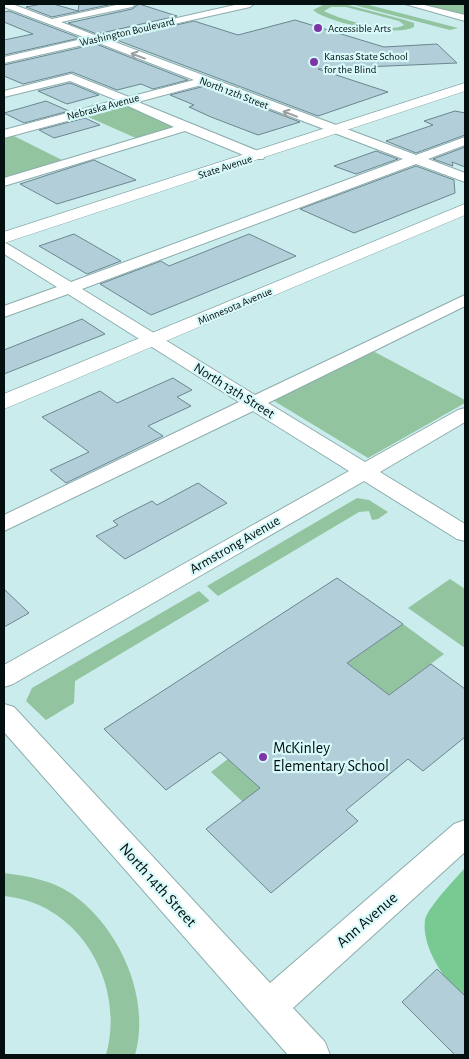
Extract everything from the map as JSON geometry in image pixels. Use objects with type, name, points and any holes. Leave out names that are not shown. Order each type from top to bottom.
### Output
[{"type":"main road","name":"State Avenue","points":[[4,238],[465,88]]},
{"type":"main road","name":"Minnesota Avenue","points":[[4,402],[465,209]]},
{"type":"street","points":[[50,22],[132,4]]},
{"type":"street","name":"Washington Boulevard","points":[[4,60],[250,4]]},
{"type":"street","points":[[410,4],[465,18]]},
{"type":"street","name":"North 12th Street","points":[[8,5],[202,81],[465,178]]},
{"type":"street","points":[[21,56],[38,63]]},
{"type":"street","points":[[54,70],[128,100],[149,112],[258,156]]},
{"type":"street","points":[[4,94],[71,77]]},
{"type":"street","name":"Nebraska Avenue","points":[[4,134],[202,81]]},
{"type":"street","points":[[4,182],[186,127]]},
{"type":"street","points":[[4,312],[465,141]]},
{"type":"street","name":"North 13th Street","points":[[4,247],[465,534]]},
{"type":"street","points":[[4,524],[465,300]]},
{"type":"street","name":"Armstrong Avenue","points":[[4,677],[465,414]]},
{"type":"street","name":"North 14th Street","points":[[4,714],[312,1055]]},
{"type":"street","name":"Ann Avenue","points":[[268,1007],[465,833]]},
{"type":"green space","points":[[344,4],[405,20],[414,23],[414,27],[406,30],[393,30],[347,24],[332,20],[313,10],[323,5]],"holes":[[[331,7],[346,7],[399,21],[404,25],[388,28],[377,27],[341,18],[324,11]]]},
{"type":"green space","points":[[350,4],[365,4],[458,28],[450,30]]},
{"type":"green space","points":[[416,4],[465,4],[465,16]]},
{"type":"green space","points":[[129,103],[180,127],[138,139],[84,115]]},
{"type":"green space","points":[[12,135],[66,162],[4,180],[4,137]]},
{"type":"green space","points":[[371,350],[465,400],[465,403],[368,458],[271,399]]},
{"type":"green space","points":[[357,498],[369,500],[388,512],[378,519],[372,520],[369,511],[359,512],[218,596],[207,586]]},
{"type":"green space","points":[[450,579],[465,589],[465,648],[408,608]]},
{"type":"green space","points":[[199,591],[209,601],[75,681],[74,703],[46,720],[26,701],[32,688]]},
{"type":"green space","points":[[403,624],[444,654],[389,695],[347,663]]},
{"type":"green space","points":[[228,759],[260,788],[243,802],[211,772]]},
{"type":"green space","points":[[465,868],[465,1002],[443,975],[431,953],[425,931],[425,920],[442,893]]},
{"type":"green space","points":[[4,873],[39,879],[64,889],[89,908],[104,925],[128,966],[135,988],[139,1011],[139,1033],[135,1055],[106,1055],[110,1028],[109,1001],[103,975],[91,952],[75,931],[55,914],[31,902],[4,896]]},
{"type":"building","points":[[53,4],[78,11],[79,4],[113,4],[52,17],[26,7]]},
{"type":"building","points":[[139,4],[177,16],[97,34],[68,23],[132,9]]},
{"type":"building","points":[[9,11],[80,38],[4,55],[4,40],[33,34],[4,22],[4,12]]},
{"type":"building","points":[[295,20],[384,47],[437,44],[457,63],[318,69],[388,92],[318,116],[114,39],[194,21],[238,35]]},
{"type":"building","points":[[96,44],[188,80],[153,89],[141,84],[117,90],[72,72],[23,84],[4,76],[4,65]]},
{"type":"building","points":[[70,83],[99,95],[67,104],[38,91]]},
{"type":"building","points":[[205,86],[300,122],[258,135],[189,107],[194,105],[170,95]]},
{"type":"building","points":[[46,101],[69,111],[24,123],[4,113]]},
{"type":"building","points":[[455,111],[465,113],[465,135],[416,153],[386,141],[433,125],[424,121]]},
{"type":"building","points":[[85,118],[100,125],[54,138],[39,130]]},
{"type":"building","points":[[465,147],[465,167],[452,162],[453,166],[433,159]]},
{"type":"building","points":[[376,151],[398,159],[356,174],[334,166]]},
{"type":"building","points":[[94,160],[136,180],[57,204],[20,184]]},
{"type":"building","points":[[416,166],[454,180],[455,193],[354,233],[300,209]]},
{"type":"building","points":[[74,234],[121,261],[87,274],[39,246]]},
{"type":"building","points":[[249,234],[296,256],[151,315],[100,284],[161,261],[169,266]]},
{"type":"building","points":[[82,319],[105,334],[4,374],[4,350]]},
{"type":"building","points":[[173,378],[192,390],[177,397],[191,406],[148,426],[163,436],[66,483],[50,470],[89,452],[42,417],[100,391],[117,403]]},
{"type":"building","points":[[198,483],[227,503],[125,559],[96,536],[118,525],[113,521],[130,512],[152,501],[157,505]]},
{"type":"building","name":"McKinley Elementary School","points":[[337,578],[403,624],[347,663],[389,695],[431,664],[465,689],[465,737],[423,771],[408,759],[346,810],[358,821],[271,893],[206,829],[260,788],[220,752],[166,790],[104,729]]},
{"type":"building","points":[[4,589],[29,613],[4,627]]},
{"type":"building","points":[[437,969],[465,996],[465,1055],[455,1055],[402,1002]]},
{"type":"place","name":"Accessible Arts","points":[[318,28]]},
{"type":"place","name":"Kansas State School for the Blind","points":[[314,62]]},
{"type":"place","name":"McKinley Elementary School","points":[[263,757]]}]
